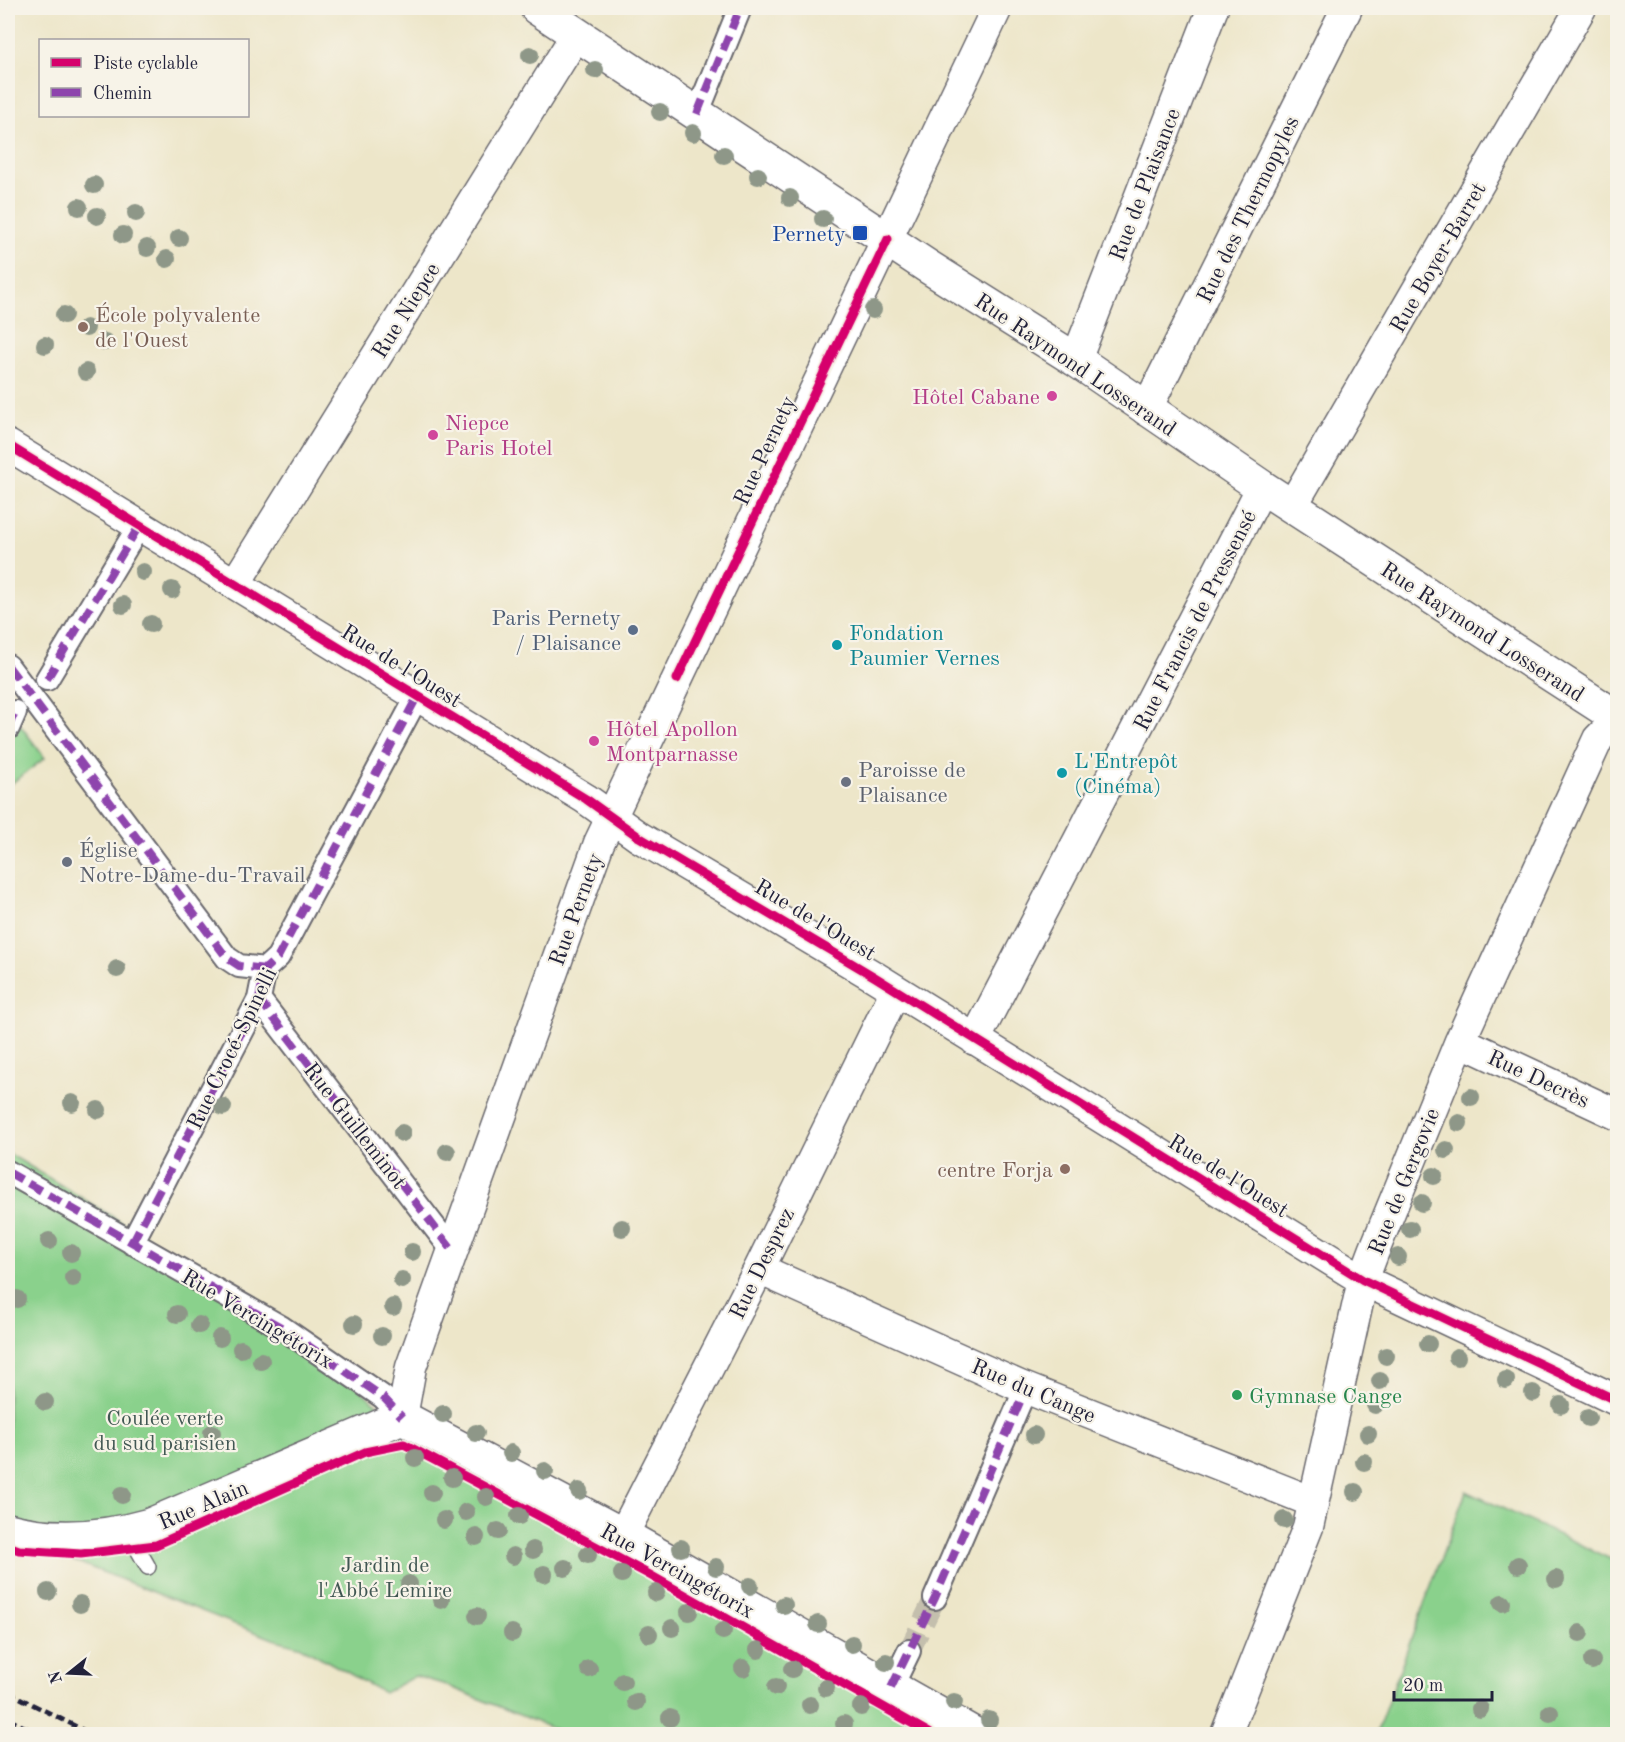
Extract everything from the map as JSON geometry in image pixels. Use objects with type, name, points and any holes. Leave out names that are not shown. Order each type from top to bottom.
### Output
[{"type":"street","name":"Rue Raymond Losserand","points":[[537,8],[1076,360],[1146,411],[1262,488],[1617,718]]},
{"type":"street","points":[[697,114],[740,8]]},
{"type":"street","name":"Rue Pernety","points":[[402,1417],[411,1367],[595,854],[997,8]]},
{"type":"street","name":"Rue de Plaisance","points":[[1076,360],[1213,8]]},
{"type":"street","name":"Rue des Thermopyles","points":[[1146,411],[1347,8]]},
{"type":"street","name":"Rue Boyer-Barret","points":[[1292,506],[1581,8]]},
{"type":"street","name":"Rue Niepce","points":[[235,584],[576,35]]},
{"type":"street","name":"Rue de l'Ouest","points":[[8,445],[586,800],[612,820],[896,990],[1363,1280],[1617,1401]]},
{"type":"street","name":"Rue Francis de Pressensé","points":[[975,1040],[1262,488]]},
{"type":"street","points":[[47,679],[139,526]]},
{"type":"street","points":[[8,666],[227,958],[239,966],[265,969]]},
{"type":"street","name":"Rue Crocé-Spinelli","points":[[132,1243],[259,999],[265,969],[278,957],[417,697]]},
{"type":"street","name":"Rue de Gergovie","points":[[1226,1734],[1308,1527],[1363,1280],[1460,1041],[1598,739],[1617,718]]},
{"type":"street","name":"Rue Desprez","points":[[623,1535],[759,1269],[896,990]]},
{"type":"street","name":"Rue Guilleminot","points":[[259,999],[453,1251]]},
{"type":"street","name":"Rue Decrès","points":[[1460,1041],[1617,1114]]},
{"type":"street","name":"Rue Vercingétorix","points":[[8,1172],[281,1327],[383,1397],[402,1417],[623,1535],[974,1734]]},
{"type":"street","name":"Rue du Cange","points":[[759,1269],[1026,1388],[1313,1502]]},
{"type":"street","points":[[935,1598],[1026,1388]]},
{"type":"street","name":"Rue Alain","points":[[8,1530],[39,1537],[69,1538],[128,1532],[171,1518],[402,1417]]},
{"type":"street","points":[[891,1688],[909,1651]]},
{"type":"lane","points":[[128,1532],[148,1567]]},
{"type":"green space","points":[[8,709],[45,758],[8,786]]},
{"type":"green space","name":"Coulée verte du sud parisien","points":[[8,1153],[282,1320],[413,1437],[952,1734],[566,1734],[443,1684],[415,1676],[384,1693],[302,1647],[273,1639],[8,1535]]},
{"type":"green space","points":[[1466,1491],[1617,1562],[1617,1734],[1376,1734]]},
{"type":"tunnel","points":[[909,1651],[935,1598]]},
{"type":"railway","points":[[8,1692],[91,1734]]},
{"type":"railway","points":[[8,1719],[40,1734]]},
{"type":"marked path","points":[[697,114],[740,8]]},
{"type":"marked path","points":[[47,679],[139,526]]},
{"type":"marked path","points":[[8,666],[227,958],[239,966],[265,969]]},
{"type":"marked path","points":[[132,1243],[259,999],[265,969],[278,957],[417,697]]},
{"type":"marked path","points":[[8,728],[15,712]]},
{"type":"marked path","points":[[259,999],[453,1251]]},
{"type":"marked path","points":[[8,1172],[281,1327],[383,1397],[402,1417]]},
{"type":"marked path","points":[[891,1688],[935,1598],[1026,1388]]},
{"type":"cycle path","points":[[677,679],[888,239]]},
{"type":"cycle path","points":[[8,445],[586,799],[639,837],[875,977],[1363,1280],[1618,1401]]},
{"type":"cycle path","points":[[404,1444],[648,1574],[931,1734]]},
{"type":"cycle path","points":[[8,1546],[19,1550],[81,1554],[156,1545],[365,1452],[404,1444]]},
{"type":"place","name":"Pernety","points":[[860,233]]},
{"type":"place","name":"École polyvalente de l'Ouest","points":[[83,327]]},
{"type":"place","name":"Hôtel Cabane","points":[[1052,396]]},
{"type":"place","name":"Niepce Paris Hotel","points":[[433,435]]},
{"type":"place","name":"Paris Pernety / Plaisance","points":[[633,630]]},
{"type":"place","name":"Fondation Paumier Vernes","points":[[837,645]]},
{"type":"place","name":"Hôtel Apollon Montparnasse","points":[[594,741]]},
{"type":"place","name":"L'Entrepôt (Cinéma)","points":[[1062,773]]},
{"type":"place","name":"Paroisse de Plaisance","points":[[846,782]]},
{"type":"place","name":"Église Notre-Dame-du-Travail","points":[[67,862]]},
{"type":"place","name":"centre Forja","points":[[1065,1169]]},
{"type":"place","name":"Gymnase Cange","points":[[1237,1395]]},
{"type":"park label","name":"Jardin de l'Abbé Lemire","points":[[385,1577]]}]
